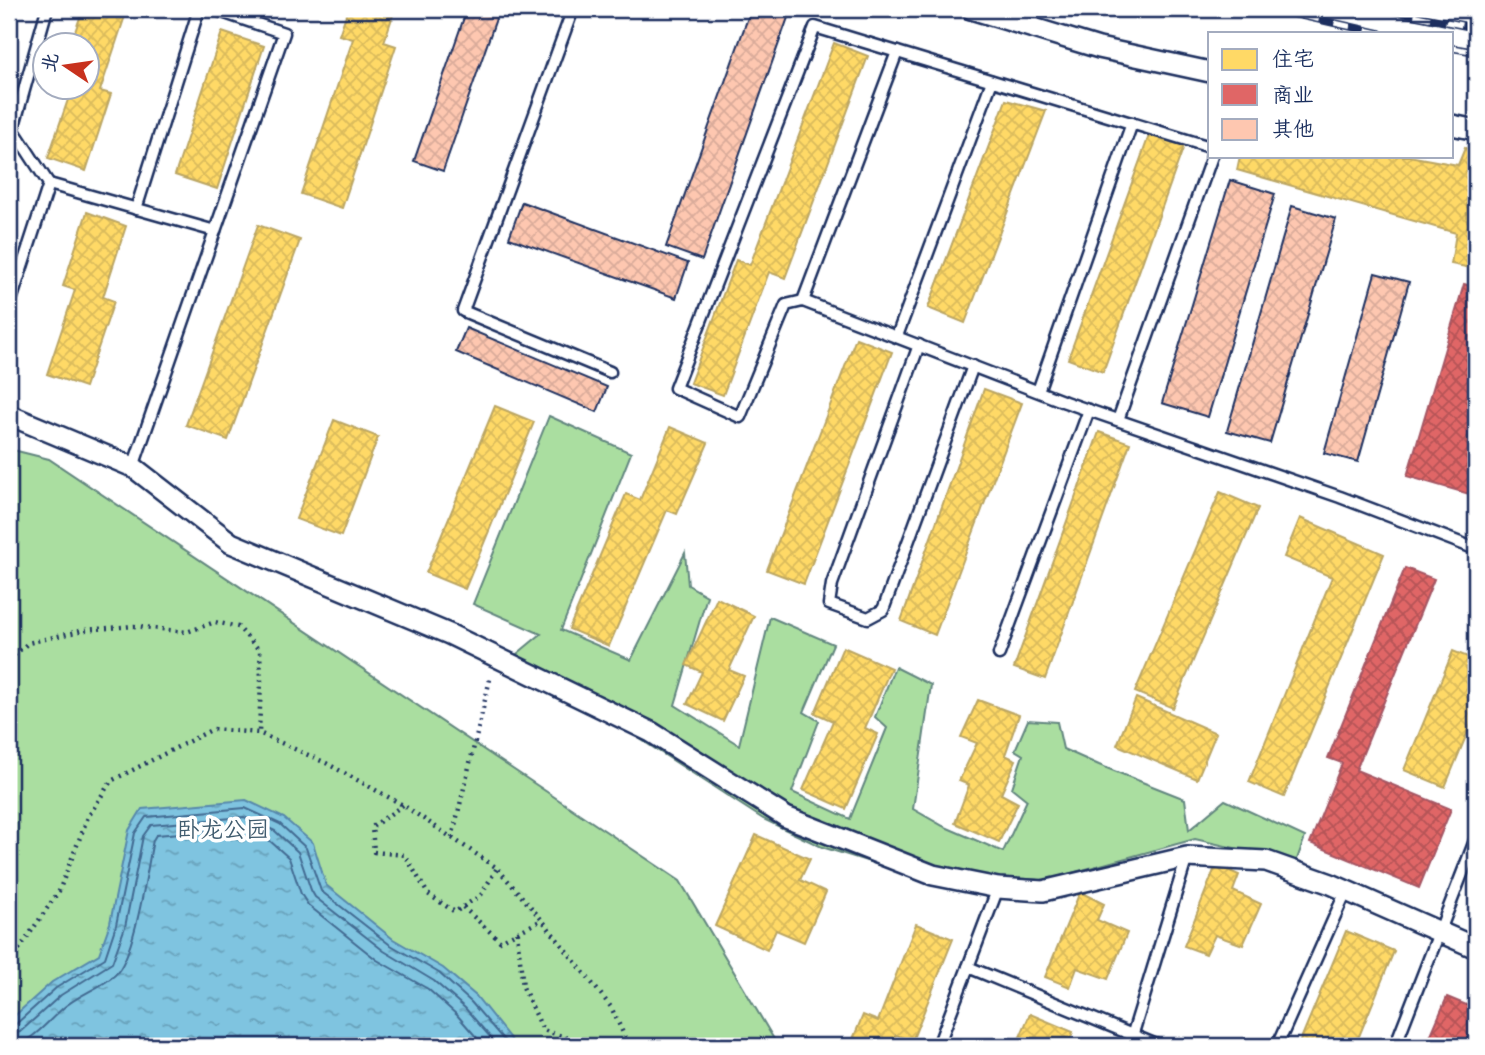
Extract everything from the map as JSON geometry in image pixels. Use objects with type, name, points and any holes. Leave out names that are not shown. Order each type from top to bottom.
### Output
[{"type":"street","points":[[971,9],[1099,48],[1208,72]]},
{"type":"street","points":[[1454,125],[1476,130]]},
{"type":"street","points":[[9,415],[133,467],[231,543],[449,634],[651,732],[786,817],[933,875],[998,888],[1043,891],[1187,858],[1266,861],[1346,891],[1476,948]]},
{"type":"lane","points":[[47,9],[13,129],[49,184],[215,231]]},
{"type":"lane","points":[[136,209],[199,9]]},
{"type":"lane","points":[[133,467],[284,33],[213,9]]},
{"type":"lane","points":[[573,9],[463,311],[610,372]]},
{"type":"lane","points":[[1208,146],[815,27],[675,388],[740,417],[786,305],[803,301],[1089,410],[1340,497],[1476,550]]},
{"type":"lane","points":[[803,301],[897,52]]},
{"type":"lane","points":[[897,336],[992,81]]},
{"type":"lane","points":[[1038,391],[1132,123]]},
{"type":"lane","points":[[1118,420],[1211,158]]},
{"type":"lane","points":[[9,307],[49,184]]},
{"type":"lane","points":[[919,345],[832,584],[830,604],[867,618],[883,610],[973,366]]},
{"type":"lane","points":[[999,654],[1089,410]]},
{"type":"lane","points":[[1395,1046],[1476,838]]},
{"type":"lane","points":[[1129,1046],[1187,858]]},
{"type":"lane","points":[[938,1046],[998,888]]},
{"type":"lane","points":[[1277,1046],[1346,891]]},
{"type":"lane","points":[[968,967],[1159,1046]]},
{"type":"path","points":[[9,660],[28,643],[84,630],[134,626],[187,632],[215,622],[238,627],[260,651],[259,733]]},
{"type":"path","points":[[452,838],[488,680],[499,658]]},
{"type":"path","points":[[9,959],[15,955],[59,891],[88,817],[111,781],[213,729],[259,733],[326,763],[403,805],[497,869],[542,920],[611,1007],[629,1046]]},
{"type":"path","points":[[403,805],[372,827],[374,852],[405,855],[428,894],[455,912],[481,895],[497,869]]},
{"type":"path","points":[[463,907],[500,941],[542,920]]},
{"type":"path","points":[[517,932],[523,987],[543,1030],[568,1038],[574,1046]]},
{"type":"green space","points":[[549,416],[631,453],[561,630],[631,660],[685,553],[688,585],[707,596],[675,705],[739,745],[770,617],[833,644],[804,712],[819,721],[792,792],[850,819],[887,728],[875,717],[895,667],[931,685],[913,809],[943,826],[1003,852],[1027,800],[1012,788],[1023,755],[1015,750],[1028,720],[1057,722],[1063,749],[1185,799],[1189,830],[1225,800],[1305,837],[1296,862],[1195,839],[1046,880],[905,873],[822,847],[763,819],[617,724],[500,668],[541,634],[473,604]]},
{"type":"green space","name":"卧龙公园","points":[[9,449],[49,459],[680,881],[778,1046],[9,1046]]},
{"type":"water","points":[[246,800],[284,818],[313,843],[326,885],[393,939],[443,968],[476,996],[516,1046],[9,1046],[11,1019],[52,982],[99,954],[110,923],[129,830],[142,809]]},
{"type":"building: 住宅","points":[[83,9],[114,9],[126,13],[102,85],[102,32],[75,32]]},
{"type":"building: 住宅","points":[[348,9],[395,9],[384,42],[396,46],[342,208],[301,194],[353,39],[339,35]]},
{"type":"building: 住宅","points":[[222,32],[264,46],[217,189],[175,175]]},
{"type":"building: 住宅","points":[[834,43],[868,56],[785,278],[769,272],[723,395],[690,383],[736,260],[750,265]]},
{"type":"building: 住宅","points":[[102,92],[111,94],[86,171],[48,158],[67,102],[102,102]]},
{"type":"building: 住宅","points":[[1006,100],[1046,111],[965,323],[928,308]]},
{"type":"building: 住宅","points":[[1150,133],[1185,143],[1103,372],[1068,359]]},
{"type":"building: 住宅","points":[[1465,148],[1476,150],[1476,269],[1451,264],[1456,233],[1237,170],[1240,158],[1420,158],[1458,165]]},
{"type":"building: 住宅","points":[[87,212],[126,226],[103,297],[114,301],[85,387],[47,374],[75,290],[63,286]]},
{"type":"building: 住宅","points":[[258,225],[300,240],[228,440],[186,425]]},
{"type":"building: 住宅","points":[[856,338],[892,352],[804,584],[767,570]]},
{"type":"building: 住宅","points":[[984,389],[1022,403],[935,635],[901,621]]},
{"type":"building: 住宅","points":[[495,406],[534,422],[465,589],[426,573]]},
{"type":"building: 住宅","points":[[334,420],[378,437],[341,536],[296,519]]},
{"type":"building: 住宅","points":[[670,427],[708,443],[677,514],[667,510],[609,646],[569,629],[626,494],[640,500]]},
{"type":"building: 住宅","points":[[1099,432],[1130,443],[1045,679],[1014,668]]},
{"type":"building: 住宅","points":[[1220,492],[1258,508],[1173,708],[1135,692]]},
{"type":"building: 住宅","points":[[1300,518],[1384,554],[1284,797],[1249,782],[1332,577],[1284,557]]},
{"type":"building: 住宅","points":[[717,598],[754,616],[729,670],[744,676],[723,721],[687,704],[702,672],[686,665]]},
{"type":"building: 住宅","points":[[1476,642],[1476,712],[1445,787],[1404,770],[1453,651],[1470,658]]},
{"type":"building: 住宅","points":[[843,647],[891,668],[865,728],[878,734],[846,809],[803,790],[833,721],[815,713]]},
{"type":"building: 住宅","points":[[1136,698],[1216,733],[1197,779],[1117,745]]},
{"type":"building: 住宅","points":[[978,700],[1019,715],[1005,755],[1016,760],[1001,794],[1018,803],[999,842],[955,823],[969,785],[959,781],[977,743],[961,737]]},
{"type":"building: 住宅","points":[[756,835],[810,859],[800,880],[826,892],[804,942],[776,930],[767,950],[715,926]]},
{"type":"building: 住宅","points":[[1216,865],[1239,875],[1233,891],[1261,904],[1243,945],[1215,935],[1206,954],[1184,946]]},
{"type":"building: 住宅","points":[[1080,892],[1104,904],[1097,920],[1127,933],[1108,979],[1077,968],[1070,987],[1045,977]]},
{"type":"building: 住宅","points":[[916,924],[953,939],[912,1041],[896,1035],[892,1046],[850,1046],[863,1015],[878,1021]]},
{"type":"building: 住宅","points":[[1346,931],[1394,951],[1355,1046],[1298,1046]]},
{"type":"building: 住宅","points":[[1030,1014],[1073,1032],[1067,1046],[1016,1046]]},
{"type":"building: 商业","points":[[1464,284],[1476,287],[1476,496],[1407,476]]},
{"type":"building: 商业","points":[[1405,568],[1434,579],[1356,770],[1451,809],[1419,888],[1310,843],[1342,763],[1328,758]]},
{"type":"building: 商业","points":[[1447,997],[1476,1009],[1476,1046],[1426,1046]]},
{"type":"building: 其他","points":[[467,9],[499,10],[443,171],[414,161]]},
{"type":"building: 其他","points":[[751,9],[791,9],[702,260],[666,247]]},
{"type":"building: 其他","points":[[1230,180],[1275,194],[1208,417],[1162,403]]},
{"type":"building: 其他","points":[[522,202],[688,263],[676,298],[509,238]]},
{"type":"building: 其他","points":[[1292,206],[1336,219],[1270,443],[1227,431]]},
{"type":"building: 其他","points":[[1375,273],[1409,282],[1358,462],[1324,453]]},
{"type":"building: 其他","points":[[466,328],[607,387],[597,412],[456,352]]},
{"type":"railway","points":[[1272,9],[1375,32]]},
{"type":"railway","points":[[1383,9],[1476,28]]},
{"type":"railway","points":[[1454,48],[1476,52]]}]
